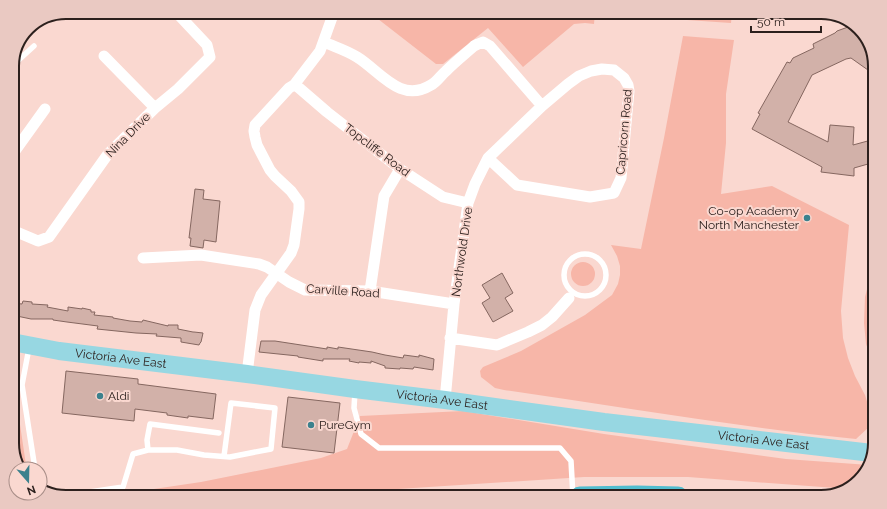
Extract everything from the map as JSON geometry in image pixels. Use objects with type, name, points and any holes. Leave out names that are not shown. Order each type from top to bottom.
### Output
[{"type":"main road","name":"Victoria Ave East","points":[[21,344],[59,351],[247,374],[604,422],[867,452]]},
{"type":"street","name":"Nina Drive","points":[[19,233],[38,241],[49,237],[108,154],[210,57],[207,45],[183,19]]},
{"type":"street","points":[[247,374],[255,310],[261,295],[291,253],[294,245],[299,209],[298,202],[291,191],[270,170],[257,145],[254,131],[255,125],[289,88],[294,85],[320,51],[332,19]]},
{"type":"street","points":[[324,42],[343,49],[358,57],[395,87],[411,91],[421,90],[432,85],[474,46],[483,42],[490,46],[542,106]]},
{"type":"street","points":[[104,56],[155,108]]},
{"type":"street","name":"Capricorn Road","points":[[488,158],[518,185],[590,197],[614,193],[621,178],[629,91],[628,85],[624,78],[614,70],[591,71],[579,76],[542,106]]},
{"type":"street","name":"Topcliffe Road","points":[[294,85],[400,169],[443,197],[468,204]]},
{"type":"street","name":"Northwold Drive","points":[[445,400],[450,338],[468,204],[475,184],[488,158],[542,106]]},
{"type":"street","points":[[19,145],[45,110]]},
{"type":"street","points":[[370,291],[384,196],[400,169]]},
{"type":"street","name":"Carville Road","points":[[144,258],[201,255],[259,264],[267,267],[289,282],[305,290],[370,291],[454,304]]},
{"type":"street","points":[[450,338],[497,345],[542,325],[552,317],[571,295]]},
{"type":"lane","points":[[20,59],[34,46]]},
{"type":"lane","points":[[587,254],[596,256],[602,262],[606,270],[606,279],[603,287],[597,293],[588,296],[571,295],[564,276],[566,267],[570,260],[578,255],[587,254]]},
{"type":"lane","points":[[21,344],[22,385],[34,461]]},
{"type":"lane","points":[[355,389],[354,408],[361,434],[379,448],[560,448],[571,461],[573,490]]},
{"type":"lane","points":[[99,490],[123,486],[133,454],[148,450],[177,450],[230,457],[271,449],[275,408],[231,403],[224,456]]},
{"type":"lane","points":[[148,450],[147,440],[150,424],[219,432]]},
{"type":"shaded area","points":[[378,19],[594,19],[594,24],[574,24],[523,67],[488,28],[443,64],[436,64]]},
{"type":"shaded area","points":[[672,19],[731,19],[731,23]]},
{"type":"shaded area","points":[[683,36],[734,40],[726,94],[726,143],[721,194],[772,186],[849,225],[841,311],[843,338],[848,358],[868,405],[868,428],[856,439],[724,423],[504,390],[495,388],[481,377],[480,371],[483,367],[521,351],[585,315],[612,295],[618,284],[620,266],[611,245],[641,249]]},
{"type":"shaded area","points":[[583,262],[592,265],[595,274],[592,283],[583,286],[574,283],[571,274],[574,265]]},
{"type":"shaded area","points":[[868,285],[868,350],[864,323],[865,297]]},
{"type":"shaded area","points":[[463,411],[604,434],[786,459],[863,465],[850,480],[833,488],[688,477],[584,477],[383,490],[147,490],[201,482],[321,458],[347,449],[360,416]]},
{"type":"shaded area","points":[[19,418],[25,461],[23,461],[19,446]]},
{"type":"building","points":[[847,27],[860,40],[866,51],[868,70],[851,58],[812,75],[788,122],[828,142],[830,125],[854,127],[853,145],[868,141],[868,164],[854,168],[854,176],[821,172],[822,167],[752,129],[760,114],[758,113],[787,62],[790,63],[793,58],[814,48],[813,44]]},
{"type":"building","points":[[195,189],[204,190],[203,199],[220,201],[216,242],[204,240],[203,248],[190,246],[191,238],[189,238]]},
{"type":"building","points":[[502,273],[513,293],[505,298],[513,311],[493,322],[482,303],[490,298],[482,285]]},
{"type":"building","points":[[23,301],[32,302],[32,304],[48,305],[47,307],[68,311],[68,307],[82,308],[95,312],[94,315],[130,321],[142,322],[143,320],[168,326],[178,325],[178,329],[203,333],[199,345],[181,342],[181,338],[156,336],[157,334],[97,329],[98,326],[53,319],[31,319],[19,316],[19,304],[22,304]]},
{"type":"building","points":[[261,341],[275,341],[327,349],[327,347],[338,349],[338,347],[403,358],[404,355],[419,357],[419,355],[434,359],[433,370],[414,367],[413,369],[385,368],[385,366],[371,361],[371,363],[359,363],[349,361],[350,359],[323,359],[323,361],[298,356],[259,352]]},
{"type":"building","name":"Aldi","points":[[66,371],[138,379],[138,384],[216,394],[213,419],[188,416],[188,418],[167,415],[167,413],[135,409],[134,421],[62,413]]},
{"type":"building","name":"PureGym","points":[[288,397],[340,403],[334,453],[282,447]]},
{"type":"place","name":"Co-op Academy North Manchester","points":[[807,218]]},
{"type":"place","name":"Aldi","points":[[100,396]]},
{"type":"place","name":"PureGym","points":[[311,425]]}]
